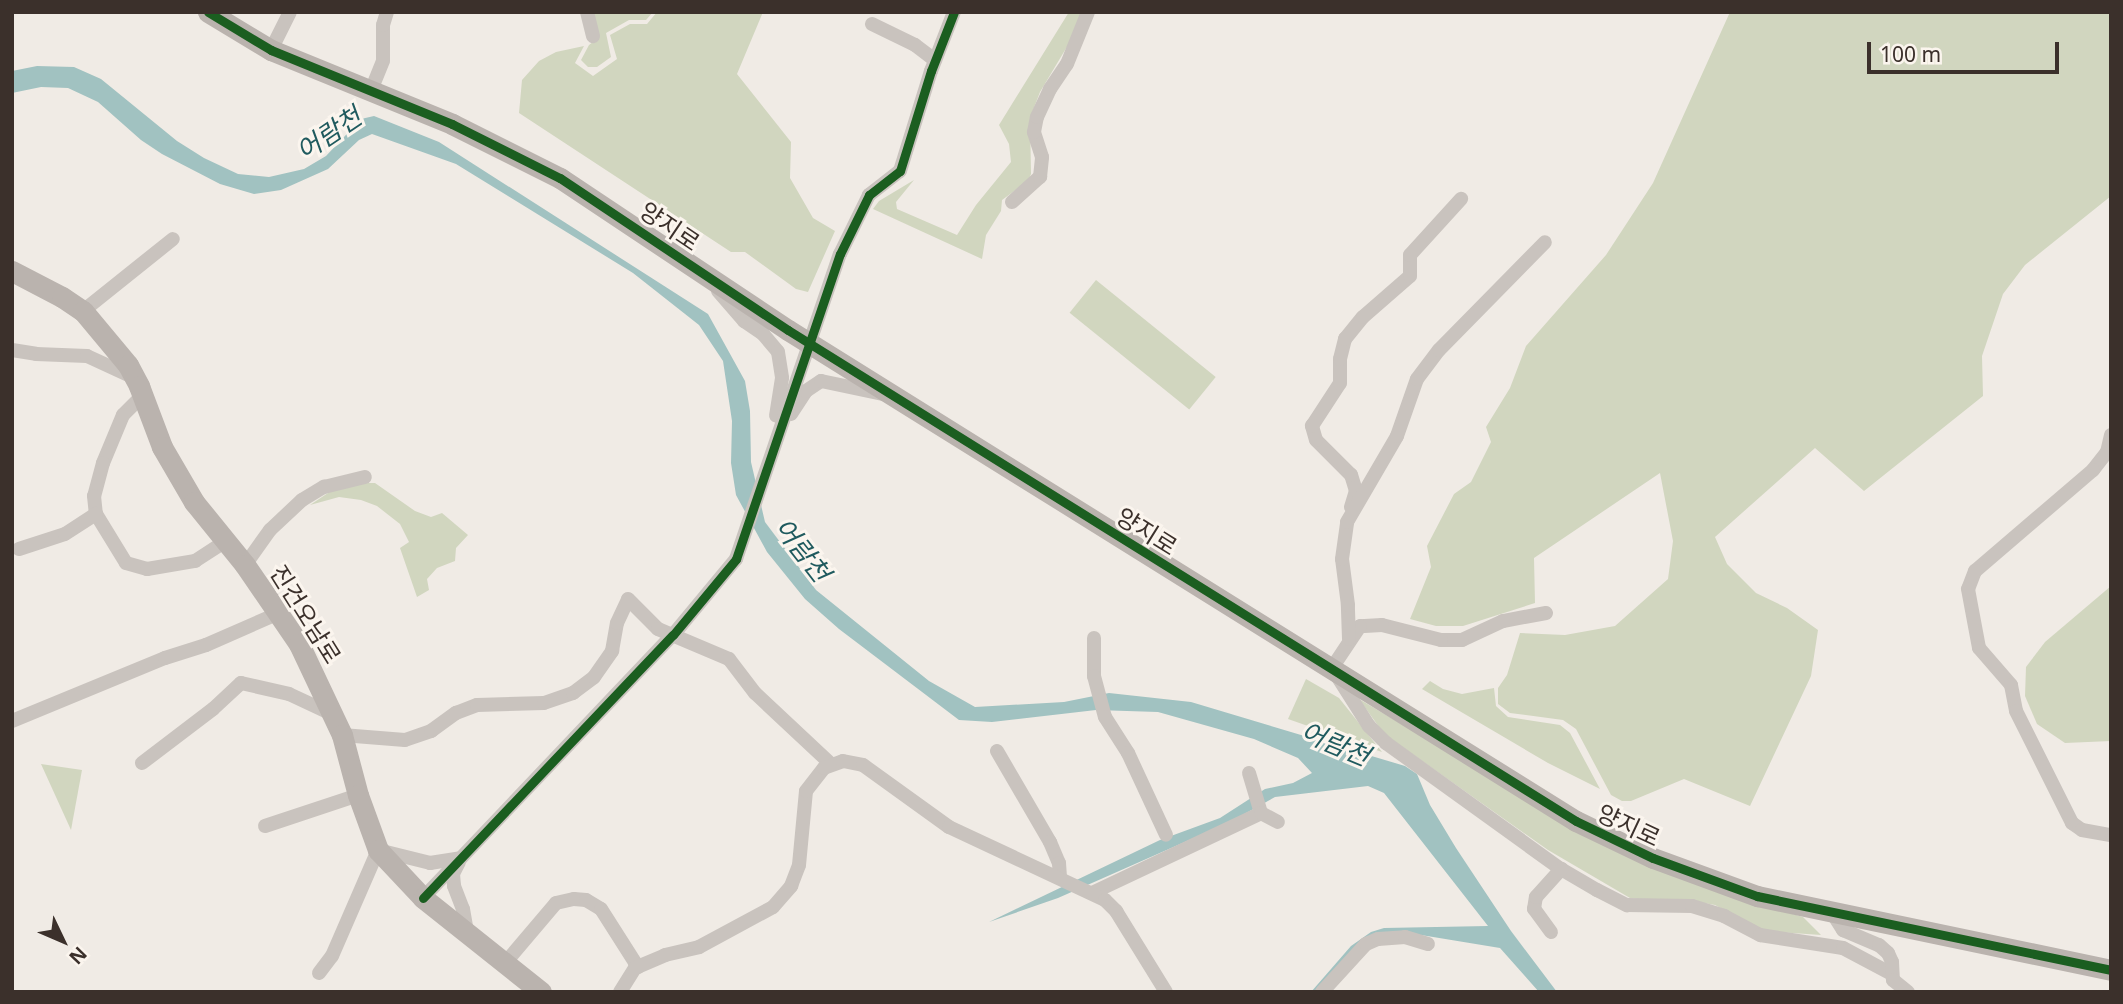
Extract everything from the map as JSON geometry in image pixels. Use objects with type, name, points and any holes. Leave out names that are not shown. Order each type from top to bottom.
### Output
[{"type":"street","name":"양지로","points":[[208,12],[271,50],[369,93],[452,124],[549,172],[898,398],[1576,821],[1653,858],[1757,896],[1832,914],[2111,970]]},
{"type":"street","points":[[271,50],[290,12]]},
{"type":"street","points":[[369,93],[383,60],[383,25],[387,12]]},
{"type":"street","points":[[587,12],[593,36]]},
{"type":"street","points":[[422,898],[673,635],[736,559],[808,341],[850,230],[869,195],[900,171],[935,60],[954,12]]},
{"type":"street","points":[[1012,202],[1040,177],[1042,157],[1034,132],[1037,117],[1049,89],[1067,64],[1088,12]]},
{"type":"street","points":[[872,24],[915,45],[935,60]]},
{"type":"street","points":[[1349,639],[1342,559],[1347,522],[1356,491],[1351,475],[1316,440],[1312,426],[1340,383],[1340,359],[1345,339],[1363,317],[1410,276],[1410,255],[1461,199]]},
{"type":"street","points":[[83,311],[173,239]]},
{"type":"street","points":[[1347,522],[1397,436],[1417,379],[1447,341],[1545,242]]},
{"type":"street","name":"진건오남로","points":[[12,271],[83,311],[115,346],[139,386],[168,458],[194,502],[244,565],[299,645],[342,735],[358,795],[378,850],[422,898],[541,992]]},
{"type":"street","points":[[702,272],[744,321],[763,334],[778,352],[782,378],[771,452]]},
{"type":"street","points":[[12,350],[88,356],[139,386],[123,415],[103,463],[94,496],[96,514],[126,563],[147,569],[195,561],[226,541]]},
{"type":"street","points":[[771,452],[799,399],[814,383],[827,381],[898,398]]},
{"type":"street","points":[[2111,435],[2107,452],[2093,470],[1975,571],[1968,589],[1979,648],[2011,685],[2015,711],[2072,823],[2082,830],[2111,835]]},
{"type":"street","points":[[244,565],[270,530],[302,500],[324,486],[365,477]]},
{"type":"street","points":[[19,549],[65,534],[96,514]]},
{"type":"street","points":[[342,735],[405,740],[431,732],[456,713],[477,705],[544,703],[573,693],[594,677],[612,651],[617,623],[628,599],[658,629],[729,659],[755,693],[831,764]]},
{"type":"street","points":[[12,721],[165,658],[206,645],[279,613]]},
{"type":"street","points":[[1546,613],[1503,621],[1462,640],[1441,640],[1382,625],[1360,626],[1332,668],[1369,726],[1385,743],[1561,869],[1627,905],[1692,906],[1724,916],[1768,937],[1843,948],[1892,974]]},
{"type":"street","points":[[1094,638],[1097,686],[1105,717],[1128,753],[1166,835]]},
{"type":"street","points":[[142,763],[213,709],[241,683],[289,694],[332,714]]},
{"type":"street","points":[[997,751],[1050,842],[1063,880]]},
{"type":"street","points":[[620,992],[638,967],[665,955],[699,947],[773,906],[791,886],[799,865],[806,791],[824,768],[843,761],[863,765],[949,827],[1105,900],[1116,911],[1166,992]]},
{"type":"street","points":[[1249,773],[1261,813],[1278,822]]},
{"type":"street","points":[[265,827],[358,795]]},
{"type":"street","points":[[1092,893],[1261,813]]},
{"type":"street","points":[[319,973],[332,956],[378,850],[430,863],[461,858]]},
{"type":"street","points":[[461,858],[453,874],[467,931]]},
{"type":"street","points":[[1551,932],[1534,909],[1536,897],[1561,869]]},
{"type":"street","points":[[506,962],[556,903],[586,900],[601,909],[638,967]]},
{"type":"street","points":[[1832,914],[1843,930],[1879,945],[1888,953],[1892,962],[1893,981],[1907,991]]},
{"type":"street","points":[[1322,992],[1356,952],[1378,939],[1405,937],[1428,944]]},
{"type":"green space","points":[[593,12],[653,12],[646,20],[629,20],[606,33],[611,57],[597,67],[588,67],[581,60],[589,45],[598,38]]},
{"type":"green space","points":[[657,12],[763,12],[737,74],[791,142],[790,178],[813,218],[835,231],[808,292],[796,289],[745,252],[731,252],[519,113],[522,80],[539,61],[556,52],[584,46],[575,63],[593,76],[617,59],[610,35],[630,24],[647,24]]},
{"type":"green space","points":[[1069,12],[1082,12],[1071,40],[1040,92],[1030,118],[1031,174],[1028,181],[1002,200],[1001,211],[986,235],[982,259],[873,209],[879,201],[914,180],[896,202],[897,209],[957,235],[976,205],[1011,162],[1009,144],[999,125]]},
{"type":"green space","points":[[1730,12],[2111,12],[2111,196],[2025,265],[2003,294],[1982,356],[1983,396],[1864,491],[1815,448],[1715,537],[1727,564],[1756,593],[1787,608],[1818,630],[1811,676],[1750,806],[1684,779],[1631,801],[1622,801],[1611,795],[1576,729],[1563,720],[1510,713],[1498,704],[1498,688],[1507,675],[1520,633],[1565,635],[1615,626],[1668,579],[1673,541],[1660,473],[1534,558],[1535,603],[1463,626],[1436,626],[1410,619],[1431,567],[1427,546],[1454,494],[1471,482],[1491,442],[1486,427],[1510,388],[1526,346],[1606,255],[1653,183]]},
{"type":"green space","points":[[1096,280],[1216,377],[1189,410],[1070,313]]},
{"type":"green space","points":[[375,483],[415,511],[431,517],[442,513],[468,535],[456,548],[455,561],[437,568],[427,579],[429,590],[417,597],[400,548],[409,542],[400,524],[377,506],[361,500],[339,497],[310,505],[334,489]]},
{"type":"green space","points":[[2111,586],[2111,741],[2065,743],[2037,724],[2025,696],[2026,667],[2045,642]]},
{"type":"green space","points":[[1306,679],[1339,698],[1382,752],[1288,719]]},
{"type":"green space","points":[[1430,681],[1443,689],[1462,694],[1494,688],[1496,706],[1508,717],[1560,725],[1570,733],[1600,789],[1548,763],[1422,689]]},
{"type":"green space","points":[[1359,699],[1455,756],[1768,907],[1803,917],[1821,935],[1764,931],[1715,905],[1693,901],[1669,903],[1630,898],[1548,850],[1384,734]]},
{"type":"green space","points":[[41,764],[82,770],[71,830]]},
{"type":"water","points":[[37,66],[74,67],[101,79],[177,141],[204,158],[238,174],[269,177],[304,169],[326,156],[361,119],[374,116],[439,142],[708,314],[745,381],[750,411],[751,462],[765,522],[816,590],[929,681],[975,707],[1064,702],[1109,693],[1191,702],[1405,766],[1417,774],[1430,805],[1456,848],[1511,931],[1557,992],[1539,992],[1500,948],[1421,935],[1385,933],[1317,992],[1311,992],[1351,946],[1371,932],[1384,928],[1488,926],[1384,793],[1368,786],[1275,797],[1230,822],[1058,898],[989,922],[1160,840],[1220,818],[1265,789],[1293,783],[1312,773],[1298,758],[1254,739],[1158,712],[1096,710],[992,722],[959,720],[839,629],[805,599],[767,552],[736,495],[731,463],[732,421],[723,361],[699,325],[633,273],[456,164],[372,134],[359,140],[328,169],[281,190],[254,194],[220,184],[162,154],[141,140],[98,102],[68,88],[41,87],[12,93],[12,71]]},
{"type":"cycle path","points":[[208,12],[271,50],[452,124],[560,178],[788,330],[1576,821],[1653,858],[1757,896],[2111,970]]},
{"type":"cycle path","points":[[423,898],[673,635],[736,559],[840,254],[869,195],[900,171],[931,71],[954,12]]},
{"type":"water label","name":"어람천","points":[[329,134]]},
{"type":"water label","name":"어람천","points":[[802,550]]},
{"type":"water label","name":"어람천","points":[[1335,744]]}]
